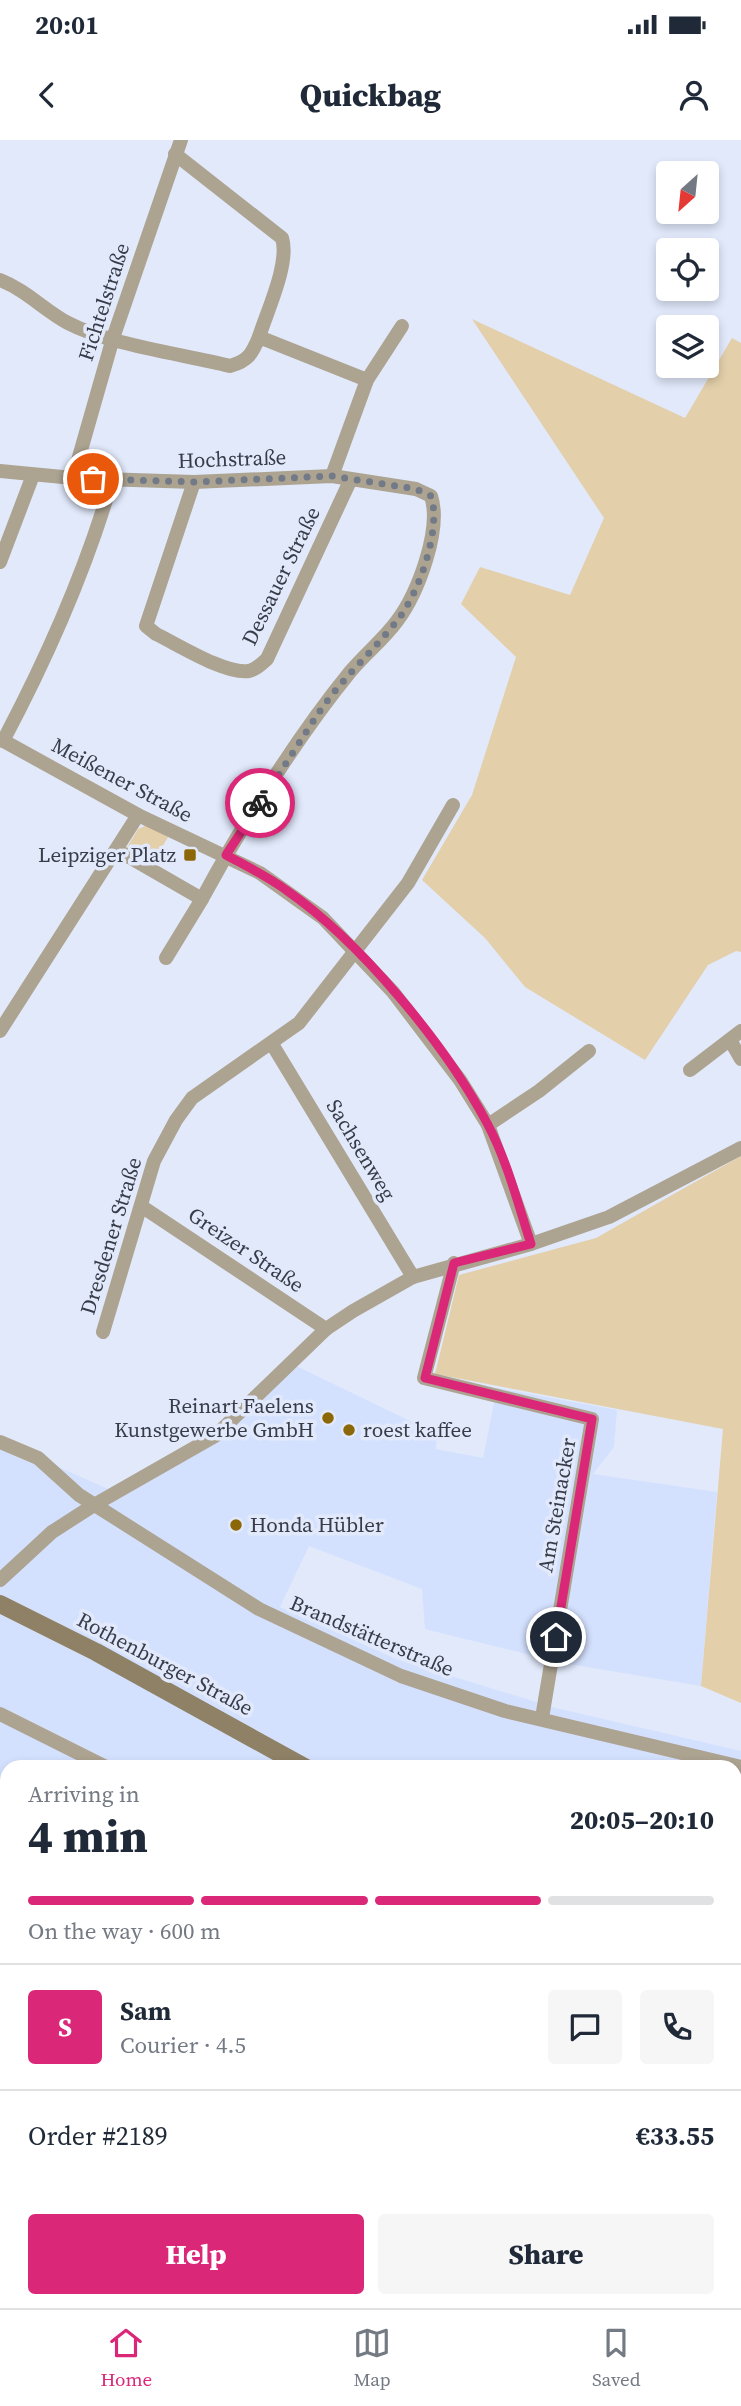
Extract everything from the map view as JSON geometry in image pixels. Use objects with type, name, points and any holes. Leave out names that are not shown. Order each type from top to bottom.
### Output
[{"type":"main road","name":"Rothenburger Straße","points":[[0,1604],[96,1652],[292,1760]]},
{"type":"street","points":[[0,280],[30,296],[69,323],[113,338],[230,366],[244,362],[252,354],[285,247],[282,238],[178,147]]},
{"type":"street","name":"Fichtelstraße","points":[[73,478],[113,338],[178,147]]},
{"type":"street","points":[[332,476],[367,380],[402,326]]},
{"type":"street","points":[[258,337],[367,380]]},
{"type":"street","name":"Hochstraße","points":[[0,471],[73,478],[194,482],[332,476],[350,481],[416,489],[431,496],[435,508],[434,526],[422,570],[398,620],[351,671],[322,708],[226,855]]},
{"type":"street","points":[[0,562],[33,475]]},
{"type":"street","points":[[1,740],[49,650],[113,480]]},
{"type":"street","name":"Dessauer Straße","points":[[194,482],[146,625],[156,634],[229,669],[245,672],[256,669],[267,659],[350,481]]},
{"type":"street","name":"Meißener Straße","points":[[1,740],[138,814],[226,855],[287,890],[354,949],[433,1042],[488,1125],[531,1244]]},
{"type":"street","name":"Dresdener Straße","points":[[103,1332],[154,1161],[192,1098],[299,1023],[408,883],[453,805]]},
{"type":"street","points":[[0,1031],[138,814]]},
{"type":"street","points":[[117,850],[202,899]]},
{"type":"street","points":[[166,958],[226,855]]},
{"type":"street","points":[[690,1070],[736,1036],[741,1059]]},
{"type":"street","name":"Sachsenweg","points":[[272,1044],[413,1277]]},
{"type":"street","points":[[488,1125],[540,1091],[589,1051]]},
{"type":"street","points":[[0,1580],[42,1541],[94,1505],[215,1436],[326,1329],[413,1277],[454,1263],[531,1244],[609,1217],[741,1148]]},
{"type":"street","name":"Greizer Straße","points":[[141,1206],[326,1329]]},
{"type":"street","name":"Am Steinacker","points":[[454,1263],[425,1378],[592,1419],[542,1718]]},
{"type":"street","name":"Brandstätterstraße","points":[[0,1442],[38,1458],[94,1505],[259,1609],[401,1676],[505,1711],[713,1760]]},
{"type":"street","points":[[0,1714],[92,1760]]},
{"type":"shaded area","points":[[472,319],[685,418],[708,378],[719,378],[719,360],[732,338],[741,343],[741,952],[736,951],[708,965],[645,1060],[525,987],[485,938],[422,880],[472,795],[516,657],[461,604],[480,567],[570,595],[604,518]]},
{"type":"shaded area","points":[[147,825],[168,837],[153,863],[126,849],[138,829]]},
{"type":"shaded area","points":[[741,1156],[741,1703],[701,1686],[723,1429],[435,1374],[459,1275],[596,1238]]},
{"type":"shaded area","points":[[292,1364],[437,1434],[436,1449],[483,1458],[497,1388],[617,1410],[614,1447],[593,1474],[717,1492],[701,1686],[563,1663],[425,1629],[422,1589],[309,1546],[280,1607],[396,1659],[556,1708],[741,1751],[741,1760],[0,1760],[0,1441],[108,1489],[199,1441]]},
{"type":"way so far","points":[[93,479],[194,482],[332,476],[350,481],[416,489],[431,496],[435,508],[434,526],[422,570],[398,620],[351,671],[322,708],[260,803]]},
{"type":"place","name":"Leipziger Platz","points":[[190,855]]},
{"type":"place","name":"Reinart Faelens Kunstgewerbe GmbH","points":[[328,1418]]},
{"type":"place","name":"roest kaffee","points":[[349,1430]]},
{"type":"place","name":"Honda Hübler","points":[[236,1525]]},
{"type":"route","points":[[260,803],[226,855],[287,890],[323,918],[393,992],[433,1042],[488,1125],[513,1189],[531,1244],[454,1263],[425,1378],[592,1419],[556,1637]]}]
